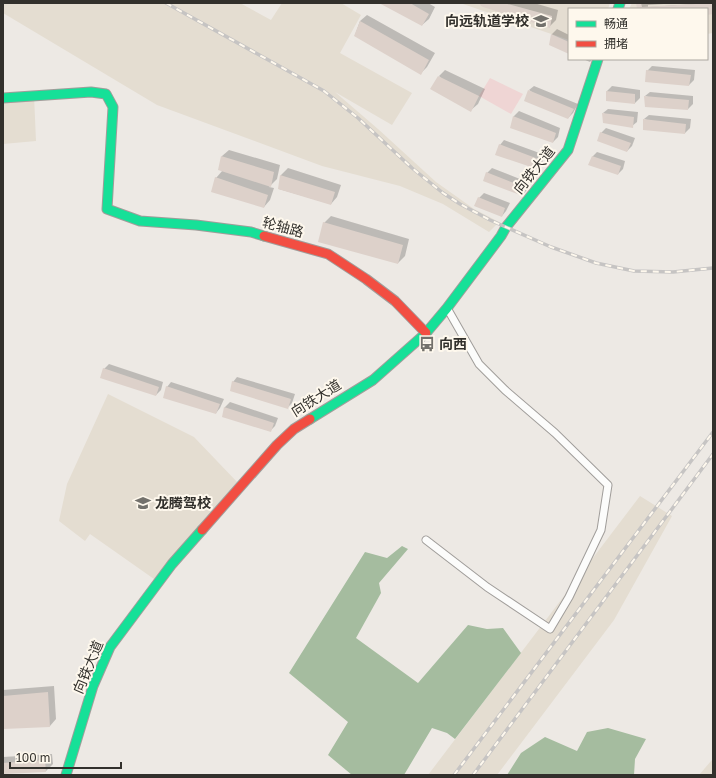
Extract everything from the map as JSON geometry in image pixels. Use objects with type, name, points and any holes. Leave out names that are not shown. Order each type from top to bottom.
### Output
[{"type":"street","name":"向铁大道","points":[[66,775],[93,686],[110,646],[172,564],[277,445],[294,429],[373,380],[426,333],[447,308],[501,236],[506,227],[568,150],[598,60]]},
{"type":"street","name":"轮轴路","points":[[3,98],[92,92],[106,94],[113,107],[107,209],[140,221],[196,225],[251,232],[328,254],[366,279],[395,301],[426,333]]},
{"type":"street","points":[[426,540],[487,587],[550,629],[569,597],[601,530],[608,485],[555,432],[505,390],[479,364],[447,308]]},
{"type":"shaded area","points":[[3,3],[240,3],[271,20],[282,3],[341,3],[361,15],[340,53],[412,93],[392,125],[335,92],[436,182],[474,209],[499,222],[489,232],[443,204],[400,186],[322,166],[157,105],[3,13]]},
{"type":"shaded area","name":"向远轨道学校","points":[[460,3],[610,3],[608,8],[568,8],[568,40]]},
{"type":"shaded area","points":[[632,3],[713,3],[713,33],[708,34],[708,8],[630,8]]},
{"type":"shaded area","points":[[490,78],[523,94],[511,114],[479,96]]},
{"type":"shaded area","points":[[34,95],[36,141],[3,144],[3,97]]},
{"type":"shaded area","name":"龙腾驾校","points":[[108,394],[194,437],[239,484],[154,579],[90,534],[85,541],[59,521],[67,484]]},
{"type":"shaded area","points":[[640,496],[672,516],[614,620],[497,775],[428,775]]},
{"type":"shaded area","points":[[402,546],[408,549],[379,583],[381,593],[356,638],[418,683],[468,625],[487,629],[503,628],[521,653],[455,739],[447,733],[432,728],[404,775],[352,775],[328,755],[348,722],[289,673],[365,552],[387,558]]},
{"type":"shaded area","points":[[608,728],[646,739],[635,759],[634,775],[507,775],[521,753],[545,737],[577,751],[587,732]]},
{"type":"shaded area","points":[[713,759],[713,775],[699,775],[711,761]]},
{"type":"building","points":[[379,3],[410,3],[429,14],[422,26]]},
{"type":"building","points":[[481,3],[504,3],[552,16],[550,28],[483,7],[480,5]]},
{"type":"building","points":[[636,3],[641,3],[642,7],[713,3],[713,14],[708,15],[708,8],[637,8]]},
{"type":"building","points":[[360,21],[429,60],[421,75],[354,36]]},
{"type":"building","points":[[551,34],[568,42],[568,54],[549,45]]},
{"type":"building","points":[[646,70],[691,75],[689,86],[645,82]]},
{"type":"building","points":[[438,76],[479,96],[471,112],[430,89]]},
{"type":"building","points":[[528,90],[574,109],[568,119],[524,101]]},
{"type":"building","points":[[606,91],[635,94],[635,104],[606,101]]},
{"type":"building","points":[[644,96],[689,100],[688,110],[645,107]]},
{"type":"building","points":[[602,113],[634,117],[633,128],[603,123]]},
{"type":"building","points":[[513,116],[556,133],[553,143],[510,128]]},
{"type":"building","points":[[643,119],[686,124],[685,134],[643,130]]},
{"type":"building","points":[[600,132],[631,143],[627,152],[597,141]]},
{"type":"building","points":[[499,144],[541,160],[537,169],[495,155]]},
{"type":"building","points":[[221,156],[274,172],[271,187],[218,170]]},
{"type":"building","points":[[592,156],[621,166],[618,175],[588,165]]},
{"type":"building","points":[[486,172],[526,188],[523,196],[483,181]]},
{"type":"building","points":[[280,175],[335,192],[331,205],[278,189]]},
{"type":"building","points":[[215,177],[268,195],[264,208],[211,192]]},
{"type":"building","points":[[478,197],[505,208],[502,217],[474,206]]},
{"type":"building","points":[[323,222],[403,245],[398,264],[318,242]]},
{"type":"building","points":[[103,368],[159,387],[156,396],[100,378]]},
{"type":"building","points":[[232,381],[291,399],[288,409],[230,391]]},
{"type":"building","points":[[166,386],[220,404],[216,414],[163,398]]},
{"type":"building","points":[[224,407],[274,423],[271,432],[222,417]]},
{"type":"building","points":[[48,692],[50,727],[3,729],[3,696]]},
{"type":"building","points":[[45,760],[46,772],[3,774],[3,763]]},
{"type":"railway","points":[[166,3],[324,91],[358,118],[412,168],[443,193],[490,220],[551,247],[596,263],[634,271],[673,272],[713,268]]},
{"type":"railway","points":[[454,775],[713,432]]},
{"type":"railway","points":[[473,775],[713,454]]},
{"type":"traffic: fast","points":[[618,8],[620,3]]},
{"type":"traffic: fast","points":[[310,419],[373,380],[426,333],[447,308],[501,236],[506,227],[568,150],[598,60]]},
{"type":"traffic: fast","points":[[3,98],[91,92],[106,94],[113,107],[107,209],[140,221],[196,225],[251,232],[264,236]]},
{"type":"traffic: fast","points":[[66,775],[93,686],[110,647],[172,564],[202,530]]},
{"type":"traffic: jam","points":[[264,236],[328,254],[366,279],[395,301],[426,333]]},
{"type":"traffic: jam","points":[[202,530],[277,445],[294,429],[310,419]]},
{"type":"place","name":"向远轨道学校","points":[[541,21]]},
{"type":"place","name":"向西","points":[[427,344]]},
{"type":"place","name":"龙腾驾校","points":[[143,503]]}]
